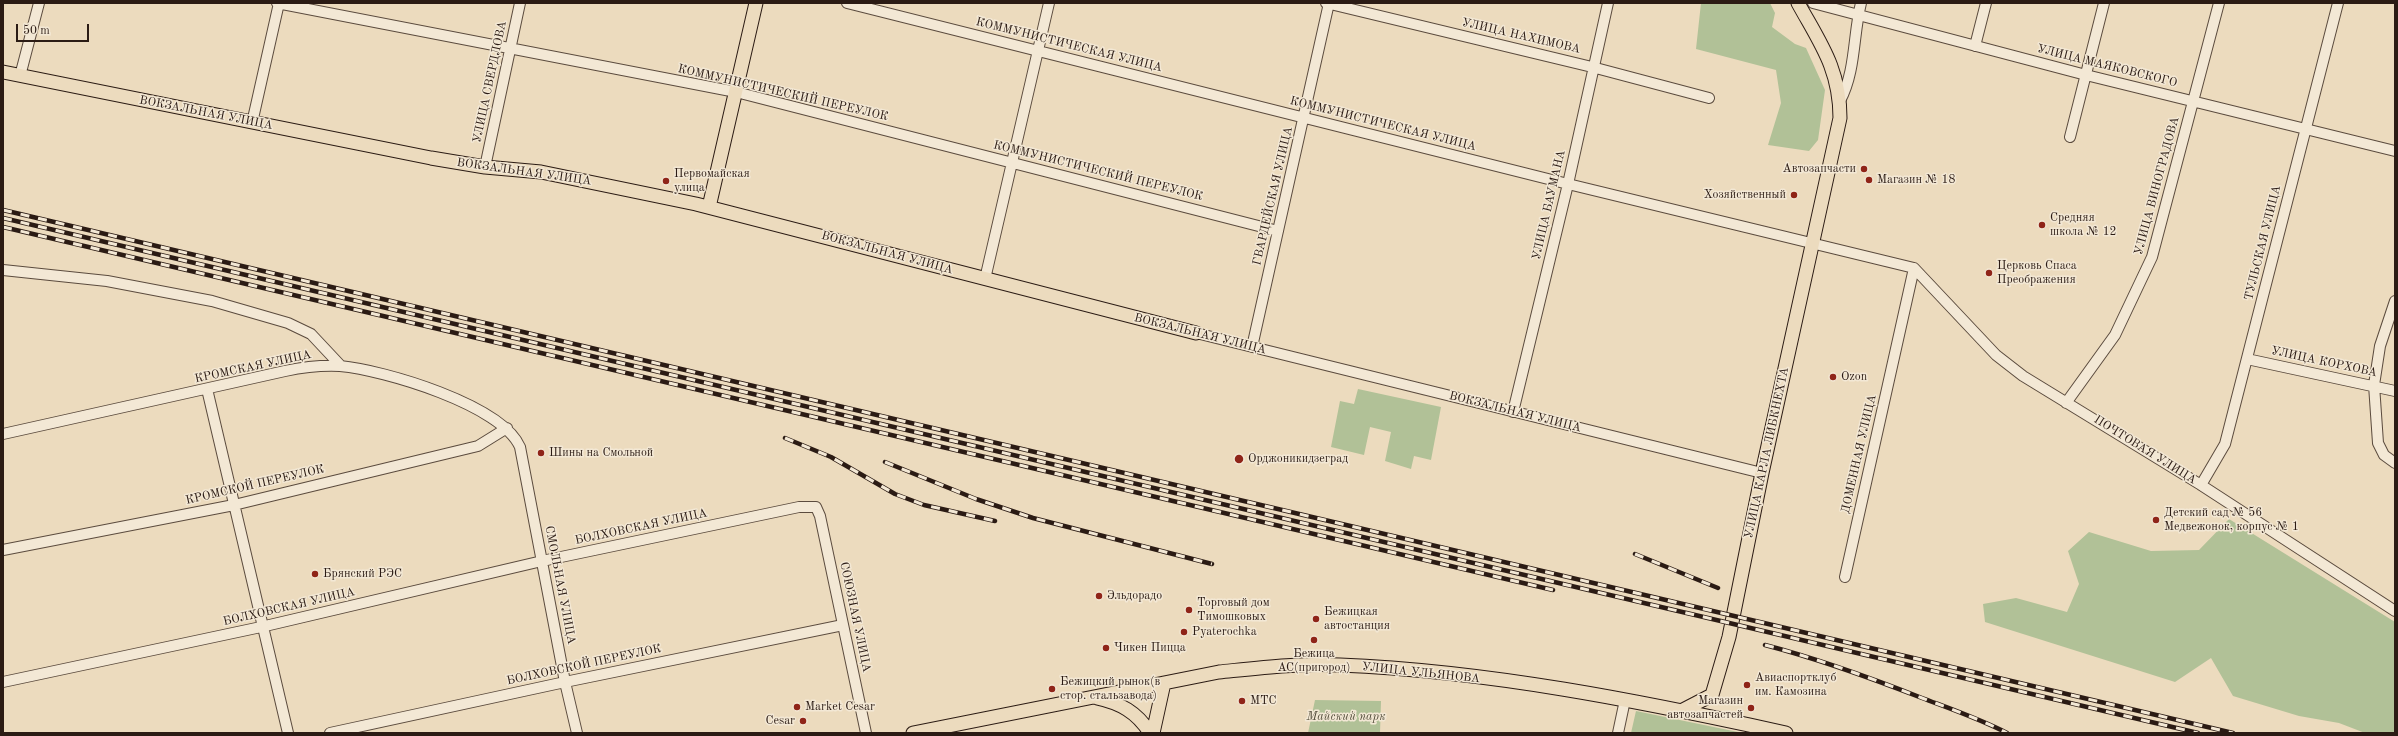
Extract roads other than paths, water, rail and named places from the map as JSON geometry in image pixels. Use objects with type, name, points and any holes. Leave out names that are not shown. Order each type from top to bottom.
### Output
[{"type":"main road","points":[[709,207],[756,3]]},
{"type":"main road","points":[[1798,3],[1830,60],[1836,79],[1840,101]]},
{"type":"main road","name":"ВОКЗАЛЬНАЯ УЛИЦА","points":[[3,72],[252,123],[485,168],[555,175],[709,207],[1196,333]]},
{"type":"main road","name":"УЛИЦА КАРЛА ЛИБКНЕХТА","points":[[1711,696],[1729,637],[1762,473],[1840,118],[1840,101]]},
{"type":"main road","name":"УЛИЦА УЛЬЯНОВА","points":[[913,733],[1219,672],[1265,667],[1339,664],[1453,674],[1625,700],[1682,710],[1786,733]]},
{"type":"main road","points":[[1152,733],[1164,683]]},
{"type":"main road","points":[[1682,710],[1711,696],[1717,709],[1725,720]]},
{"type":"main road","points":[[1093,698],[1110,701],[1131,711],[1152,733]]},
{"type":"street","points":[[20,76],[39,3]]},
{"type":"street","points":[[252,123],[278,3]]},
{"type":"street","name":"КОММУНИСТИЧЕСКИЙ ПЕРЕУЛОК","points":[[278,3],[736,92],[1278,231]]},
{"type":"street","name":"УЛИЦА СВЕРДЛОВА","points":[[485,168],[520,3]]},
{"type":"street","name":"КОММУНИСТИЧЕСКАЯ УЛИЦА","points":[[847,3],[1568,184],[1914,268]]},
{"type":"street","points":[[985,279],[1049,3]]},
{"type":"street","name":"УЛИЦА НАХИМОВА","points":[[1328,3],[1592,67],[1709,98]]},
{"type":"street","name":"ГВАРДЕЙСКАЯ УЛИЦА","points":[[1252,347],[1304,118],[1328,3]]},
{"type":"street","name":"УЛИЦА БАУМАНА","points":[[1513,412],[1568,184],[1592,67],[1608,3]]},
{"type":"street","name":"УЛИЦА МАЯКОВСКОГО","points":[[1813,3],[2086,75],[2395,151]]},
{"type":"street","points":[[1840,101],[1846,90],[1851,68],[1861,3]]},
{"type":"street","points":[[1975,46],[1986,3]]},
{"type":"street","points":[[2070,137],[2104,3]]},
{"type":"street","name":"УЛИЦА ВИНОГРАДОВА","points":[[2066,403],[2115,335],[2152,257],[2219,3]]},
{"type":"street","name":"ТУЛЬСКАЯ УЛИЦА","points":[[2201,485],[2225,444],[2338,3]]},
{"type":"street","name":"ПОЧТОВАЯ УЛИЦА","points":[[1914,268],[1996,355],[2023,376],[2201,485],[2395,611]]},
{"type":"street","name":"ДОМЕННАЯ УЛИЦА","points":[[1845,577],[1914,268]]},
{"type":"street","points":[[3,270],[107,281],[212,301],[288,323],[311,334],[341,366]]},
{"type":"street","points":[[2395,301],[2380,346],[2374,385],[2378,443],[2384,455],[2395,463]]},
{"type":"street","name":"ВОКЗАЛЬНАЯ УЛИЦА","points":[[1196,333],[1762,473]]},
{"type":"street","name":"УЛИЦА КОРХОВА","points":[[2246,358],[2374,385],[2395,391]]},
{"type":"street","name":"КРОМСКАЯ УЛИЦА","points":[[3,434],[304,367],[341,366],[371,372],[449,395],[480,410],[507,428],[518,442]]},
{"type":"street","points":[[207,389],[261,627],[288,733]]},
{"type":"street","name":"КРОМСКОЙ ПЕРЕУЛОК","points":[[3,550],[234,505],[478,446],[507,428]]},
{"type":"street","name":"СМОЛЬНАЯ УЛИЦА","points":[[518,442],[565,682],[577,733]]},
{"type":"street","name":"БОЛХОВСКАЯ УЛИЦА","points":[[3,682],[261,627],[542,561],[799,507],[816,507]]},
{"type":"street","name":"СОЮЗНАЯ УЛИЦА","points":[[816,507],[820,516],[866,733]]},
{"type":"street","name":"БОЛХОВСКОЙ ПЕРЕУЛОК","points":[[330,733],[843,624]]},
{"type":"street","points":[[1618,733],[1625,700]]},
{"type":"railway","points":[[3,210],[2233,733]]},
{"type":"railway","points":[[3,218],[2198,733]]},
{"type":"railway","points":[[3,227],[1553,590]]},
{"type":"railway","points":[[785,438],[831,457],[895,494],[924,505],[995,521]]},
{"type":"railway","points":[[885,462],[976,499],[1033,518],[1212,564]]},
{"type":"railway","points":[[1635,554],[1718,588]]},
{"type":"railway","points":[[1765,645],[1805,656],[1864,676],[1965,714],[2007,733]]},
{"type":"place","name":"Автозапчасти","points":[[1864,169]]},
{"type":"place","name":"Магазин № 18","points":[[1869,180]]},
{"type":"place","name":"Первомайская улица","points":[[666,181]]},
{"type":"place","name":"Хозяйственный","points":[[1794,195]]},
{"type":"place","name":"Средняя школа № 12","points":[[2042,225]]},
{"type":"place","name":"Церковь Спаса Преображения","points":[[1989,273]]},
{"type":"place","name":"Ozon","points":[[1833,377]]},
{"type":"place","name":"Шины на Смольной","points":[[541,453]]},
{"type":"place","name":"Орджоникидзеград","points":[[1239,459]]},
{"type":"place","name":"Детский сад № 56 Медвежонок, корпус № 1","points":[[2156,520]]},
{"type":"place","name":"Брянский РЭС","points":[[315,574]]},
{"type":"place","name":"Эльдорадо","points":[[1099,596]]},
{"type":"place","name":"Торговый дом Тимошковых","points":[[1189,610]]},
{"type":"place","name":"Бежицкая автостанция","points":[[1316,619]]},
{"type":"place","name":"Pyaterochka","points":[[1184,632]]},
{"type":"place","name":"Бежица АС(пригород)","points":[[1314,640]]},
{"type":"place","name":"Чикен Пицца","points":[[1106,648]]},
{"type":"place","name":"Авиаспортклуб им. Камозина","points":[[1747,685]]},
{"type":"place","name":"Бежицкий рынок(в стор. стальзавода)","points":[[1052,689]]},
{"type":"place","name":"МТС","points":[[1242,701]]},
{"type":"place","name":"Market Cesar","points":[[797,707]]},
{"type":"place","name":"Магазин автозапчастей","points":[[1751,708]]},
{"type":"place","name":"Cesar","points":[[803,721]]},
{"type":"park label","name":"Майский парк","points":[[1346,717]]}]
